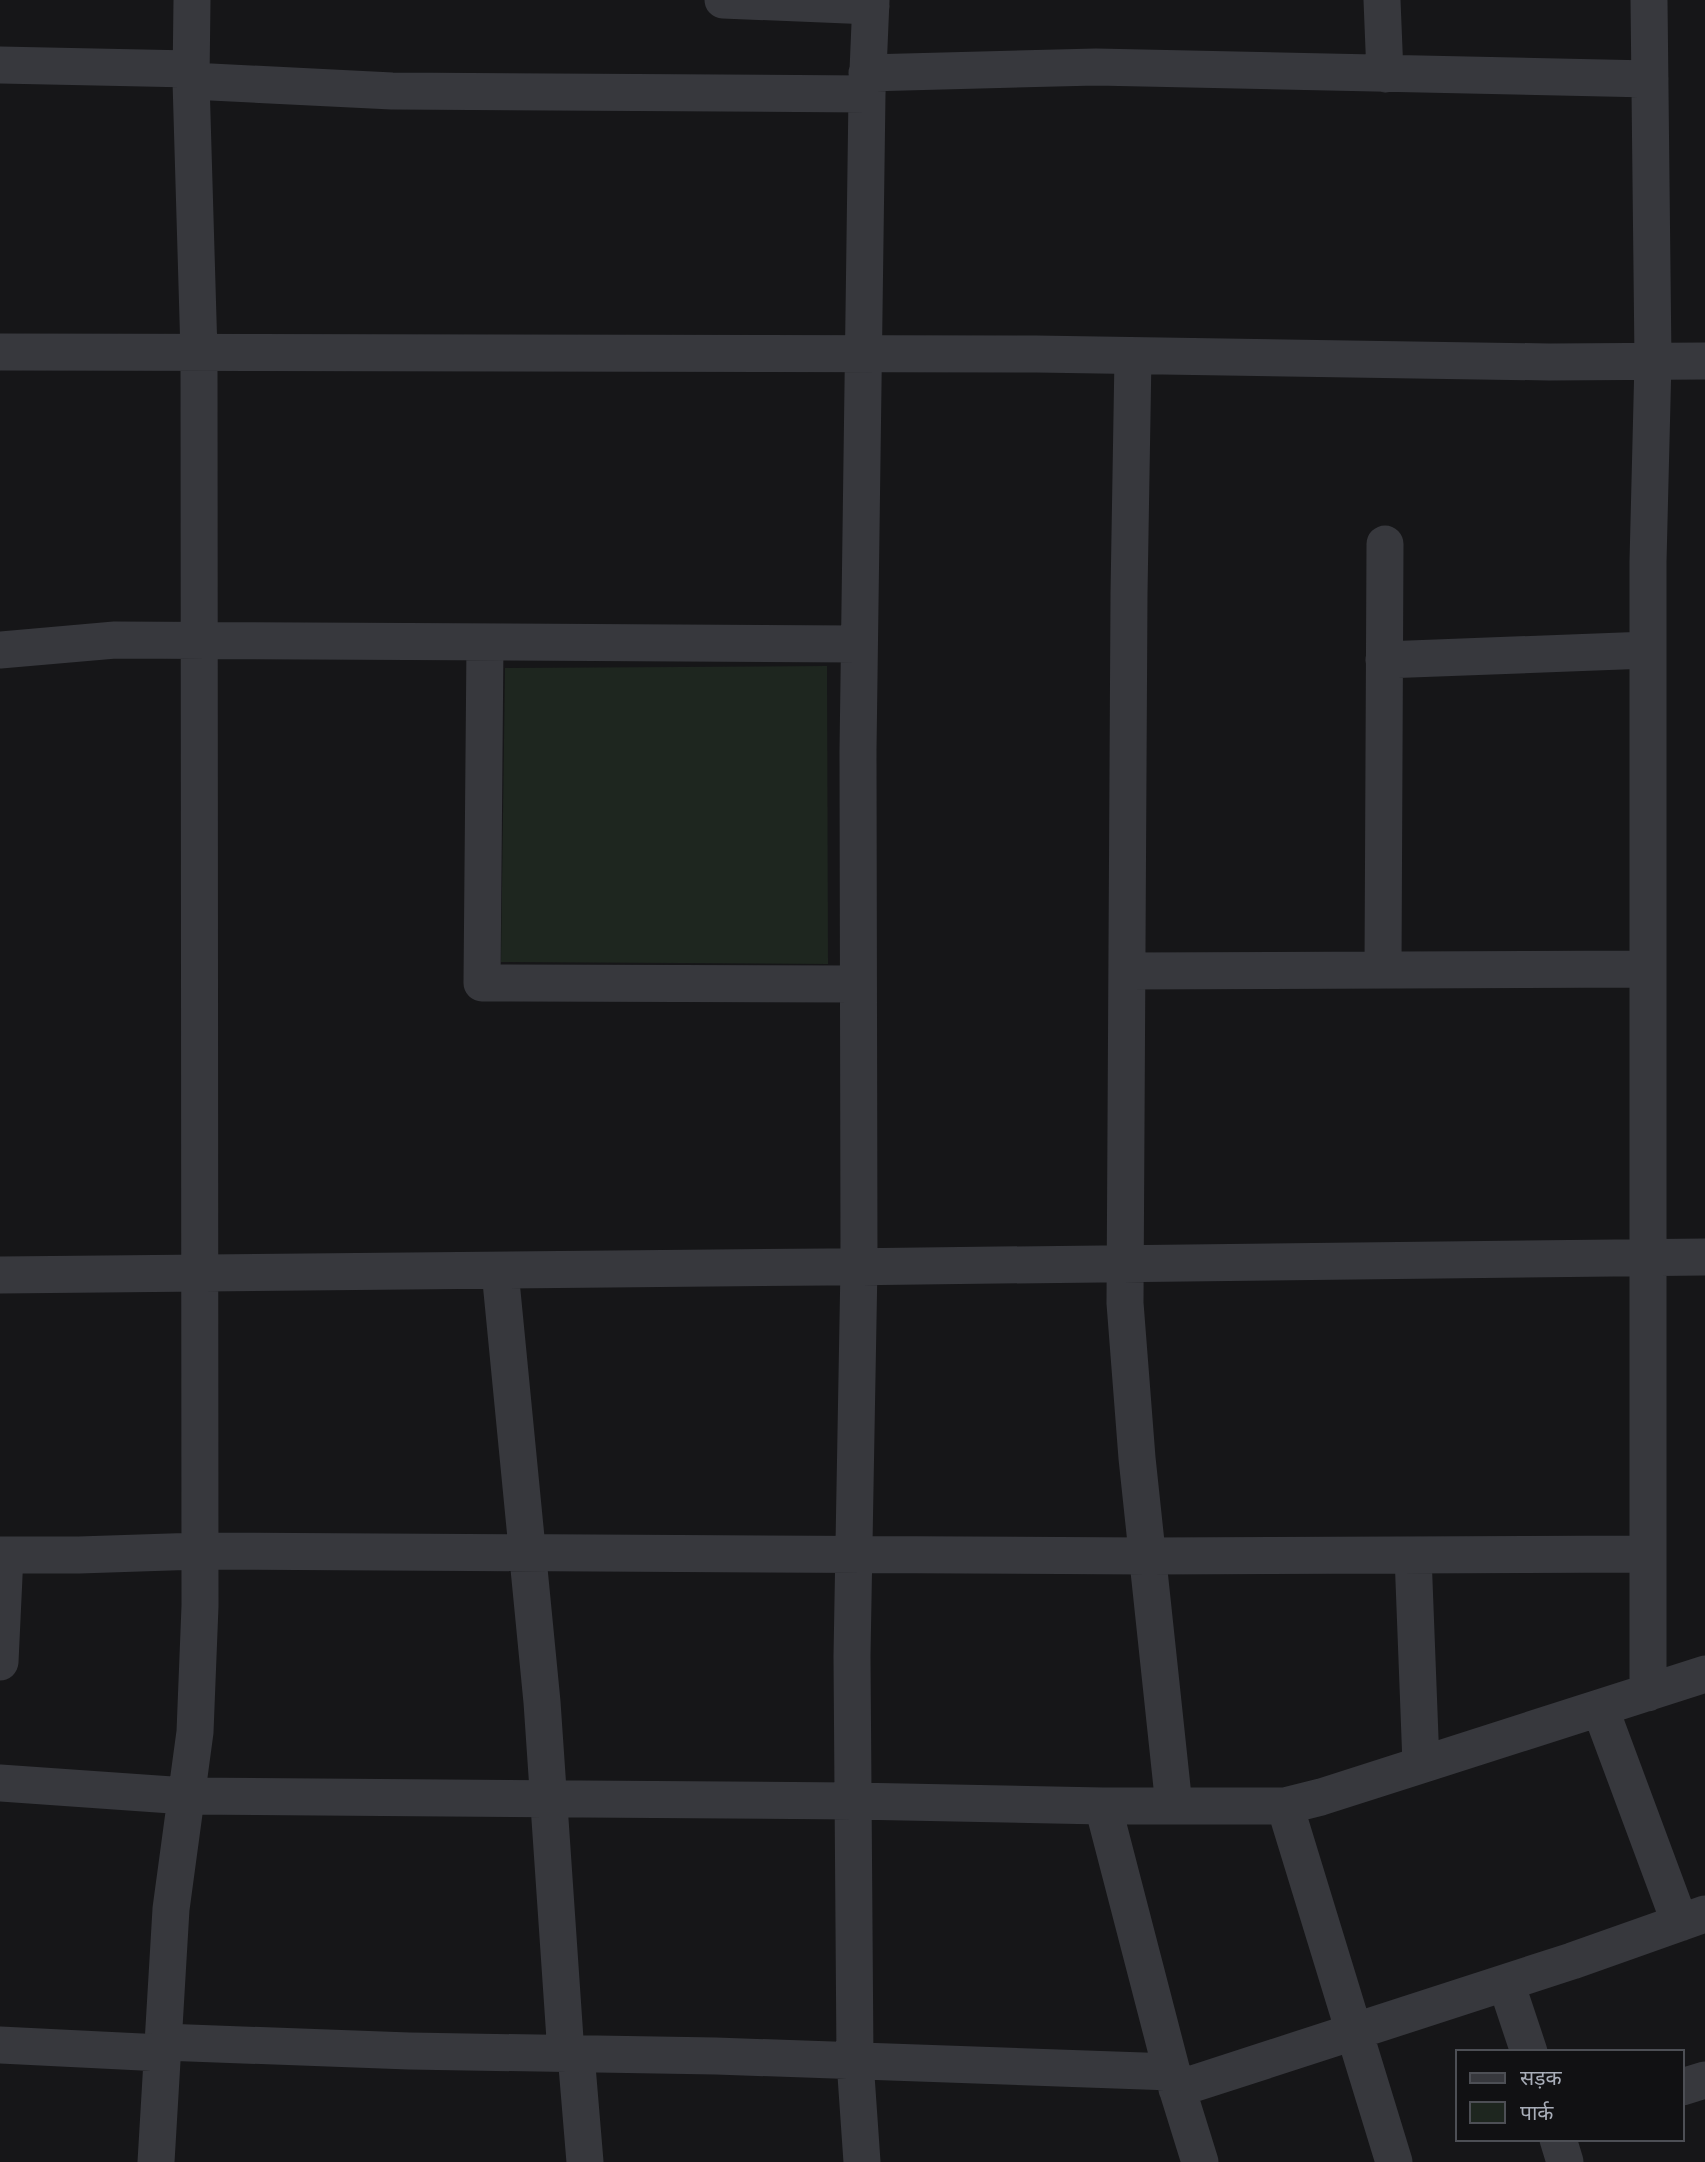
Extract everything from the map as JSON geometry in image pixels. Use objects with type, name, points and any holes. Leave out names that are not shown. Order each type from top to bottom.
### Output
[{"type":"street","points":[[156,2162],[171,1909],[195,1732],[200,1605],[199,353],[191,75],[192,0]]},
{"type":"street","points":[[723,0],[871,3],[867,84],[859,644],[859,1265],[854,1555],[855,2061],[862,2162]]},
{"type":"street","points":[[1382,0],[1385,74]]},
{"type":"street","points":[[1648,1693],[1648,650],[1653,361],[1649,0]]},
{"type":"street","points":[[0,65],[191,75],[392,91],[867,84],[1096,67],[1650,79]]},
{"type":"street","points":[[0,352],[1705,361]]},
{"type":"street","points":[[1133,356],[1125,1303],[1137,1458],[1174,1806]]},
{"type":"street","points":[[1383,970],[1385,544]]},
{"type":"street","points":[[0,650],[115,640],[859,644]]},
{"type":"street","points":[[485,642],[482,983],[858,984]]},
{"type":"street","points":[[1384,660],[1648,650]]},
{"type":"street","points":[[1127,971],[1648,969]]},
{"type":"street","points":[[0,1275],[1705,1257]]},
{"type":"street","points":[[500,1271],[528,1554],[571,2054],[585,2162]]},
{"type":"street","points":[[0,1662],[2,1555],[79,1556],[200,1551],[1148,1556],[1648,1554]]},
{"type":"street","points":[[1413,1555],[1421,1764]]},
{"type":"street","points":[[0,1783],[186,1796],[853,1801],[1103,1807],[1285,1806],[1321,1797],[1705,1674]]},
{"type":"street","points":[[0,2045],[855,2061],[1174,2080],[1353,2032],[1692,1919],[1600,1708]]},
{"type":"street","points":[[1285,1806],[1394,2162]]},
{"type":"street","points":[[1103,1807],[1174,2080],[1200,2162]]},
{"type":"street","points":[[1506,1983],[1528,2050]]},
{"type":"street","points":[[1684,2086],[1705,2080]]},
{"type":"street","points":[[1559,2141],[1565,2162]]},
{"type":"green space","points":[[827,666],[828,964],[501,962],[505,668]]}]
